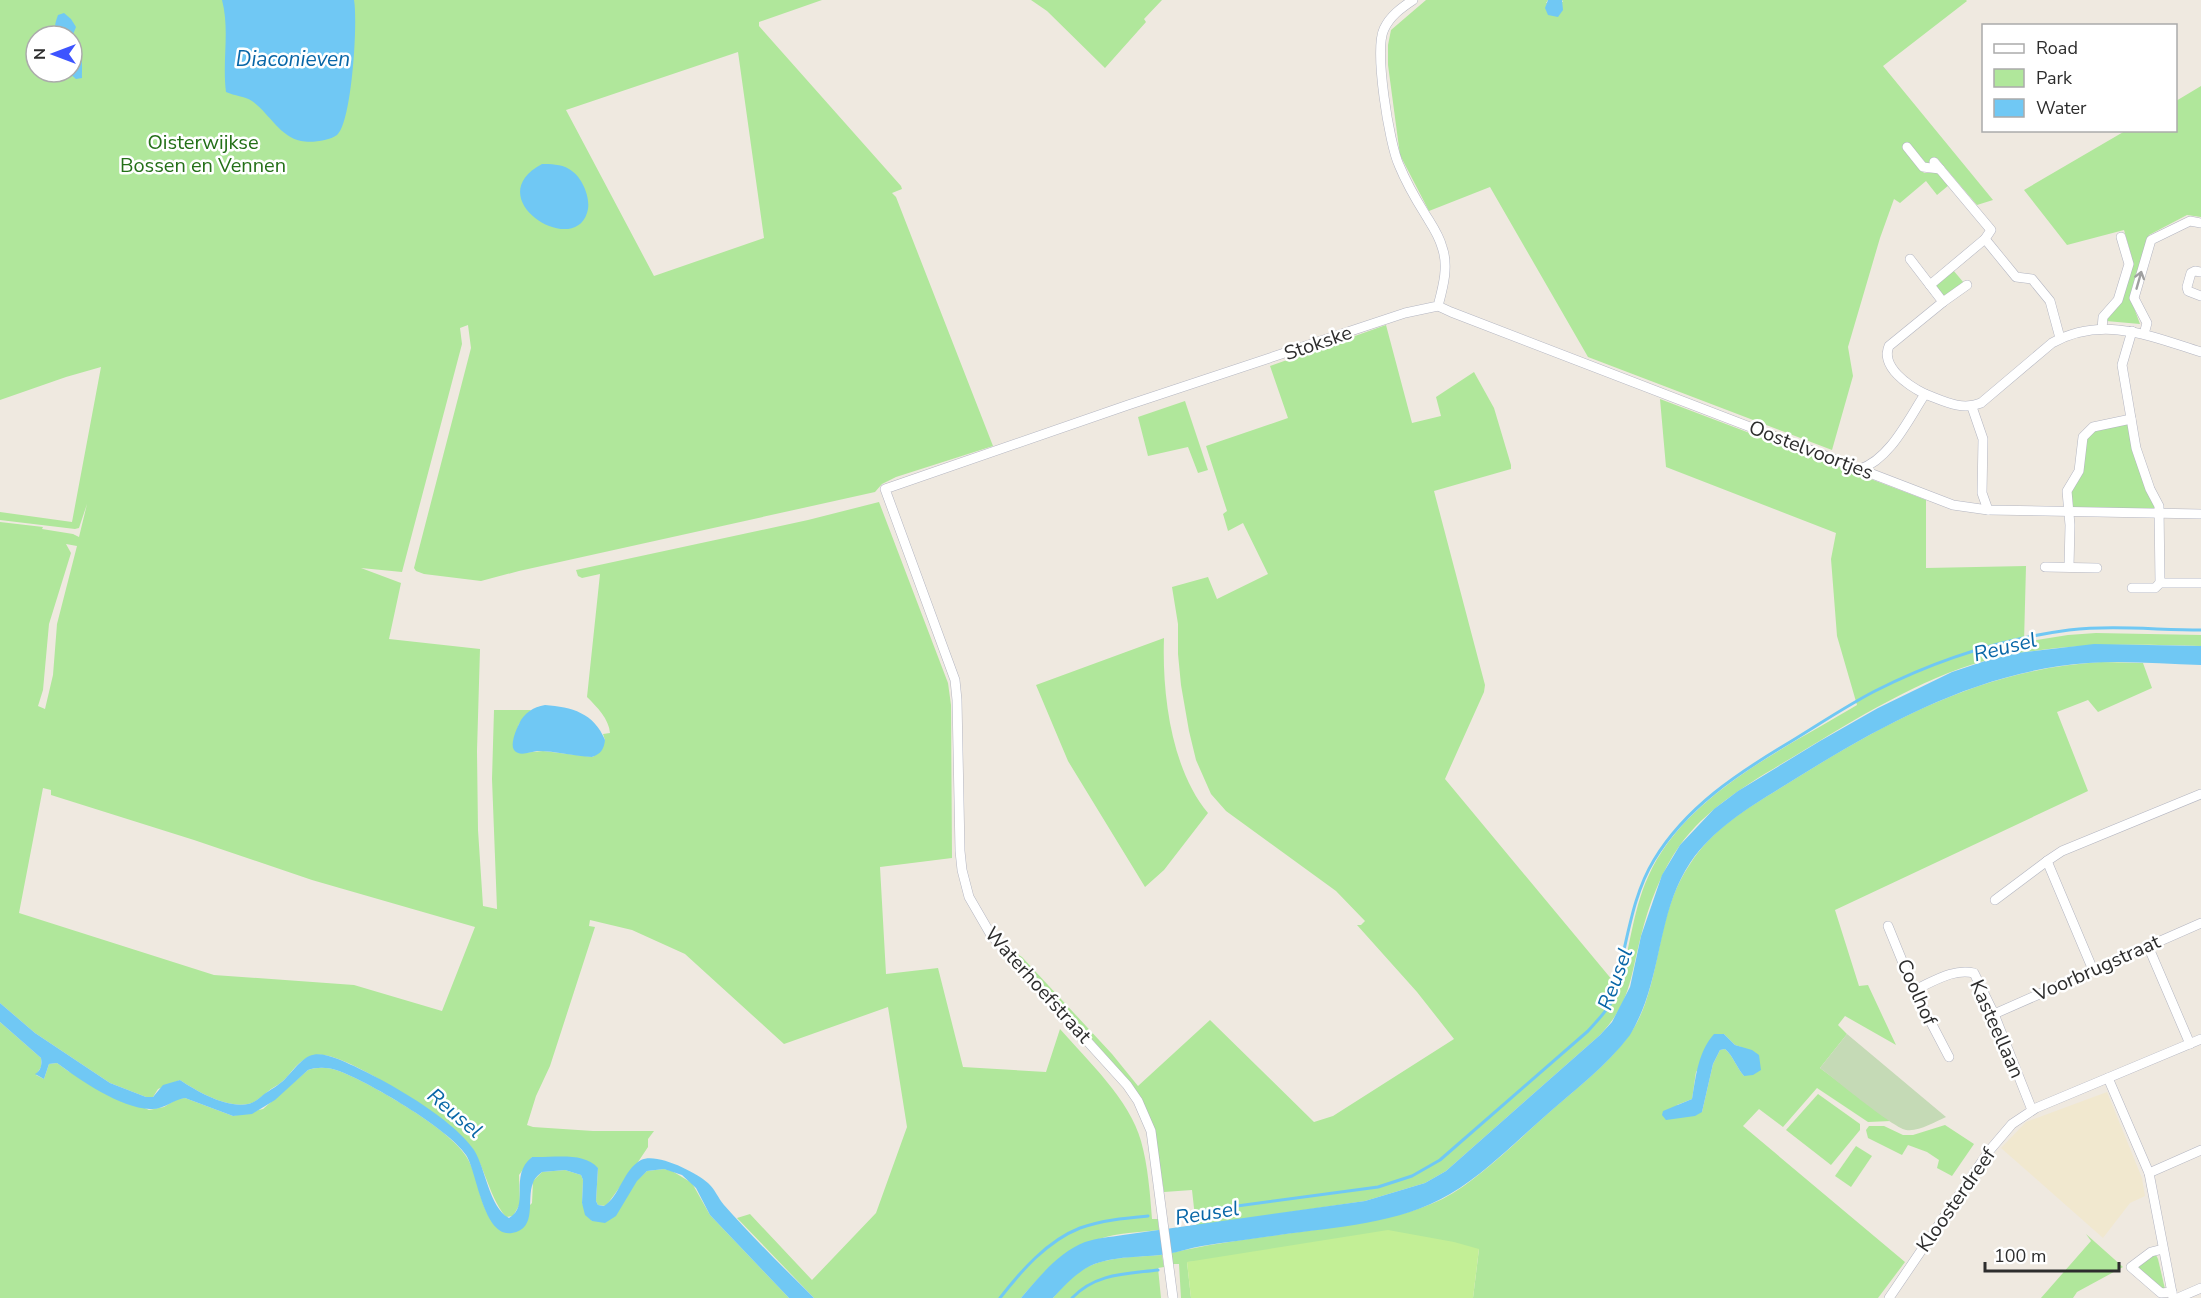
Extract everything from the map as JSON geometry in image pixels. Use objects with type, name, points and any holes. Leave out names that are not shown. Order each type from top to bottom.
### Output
[{"type":"street","points":[[1413,0],[1390,19],[1383,32],[1381,51],[1387,120],[1393,150],[1417,201],[1442,245],[1445,259],[1444,277],[1438,306]]},
{"type":"street","points":[[1906,147],[1923,168],[1937,165],[1991,230],[1985,240],[1930,285]]},
{"type":"street","points":[[2144,334],[2147,323],[2134,298],[2151,240],[2190,220],[2201,223]]},
{"type":"street","points":[[2102,329],[2103,317],[2118,300],[2129,264],[2121,237]]},
{"type":"street","points":[[1985,240],[2016,277],[2032,279],[2050,301],[2060,338]]},
{"type":"street","points":[[1910,259],[1943,302]]},
{"type":"street","points":[[2201,272],[2191,273],[2187,287],[2188,291],[2201,296]]},
{"type":"street","points":[[1967,285],[1889,346],[1886,353],[1888,361],[1901,377],[1925,394],[1960,407],[1981,403],[2060,338],[2118,328],[2201,352]]},
{"type":"street","name":"Oostelvoortjes","points":[[1438,306],[1953,505],[1988,510],[2201,514]]},
{"type":"street","name":"Stokske","points":[[885,489],[1405,313],[1438,306]]},
{"type":"street","points":[[2132,331],[2122,365],[2136,448],[2160,514],[2160,583],[2155,588],[2132,588]]},
{"type":"street","points":[[1860,469],[1872,465],[1883,456],[1925,394]]},
{"type":"street","points":[[1972,406],[1983,439],[1982,493],[1988,510]]},
{"type":"street","points":[[2069,567],[2070,525],[2067,491],[2079,471],[2082,444],[2087,431],[2100,425],[2131,419]]},
{"type":"street","name":"Waterhoefstraat","points":[[885,489],[955,680],[960,851],[969,897],[991,935],[1127,1085],[1138,1101],[1151,1131],[1173,1298]]},
{"type":"street","points":[[2045,567],[2097,568]]},
{"type":"street","points":[[2160,583],[2201,583]]},
{"type":"street","points":[[1995,900],[2062,851],[2201,794]]},
{"type":"street","points":[[2047,861],[2093,970]]},
{"type":"street","name":"Voorbrugstraat","points":[[1994,1014],[2201,923]]},
{"type":"street","name":"Coolhof","points":[[1888,926],[1914,990],[1949,1057]]},
{"type":"street","points":[[2148,946],[2190,1044]]},
{"type":"street","name":"Kasteellaan","points":[[1914,990],[1955,972],[1964,970],[1974,973],[1994,1014],[2032,1110]]},
{"type":"street","name":"Kloosterdreef","points":[[1889,1298],[1989,1151],[2012,1124],[2032,1110],[2201,1039]]},
{"type":"street","points":[[2108,1078],[2149,1173],[2174,1296]]},
{"type":"street","points":[[2149,1173],[2201,1150]]},
{"type":"street","points":[[2163,1249],[2151,1252],[2131,1267],[2161,1293],[2174,1296],[2201,1288]]},
{"type":"shaded area","points":[[2107,1092],[2142,1178],[2145,1196],[2130,1203],[2103,1238],[2001,1148],[2026,1122]]},
{"type":"green space","name":"Oisterwijkse Bossen en Vennen","points":[[0,0],[822,0],[759,22],[759,26],[901,186],[902,189],[892,193],[896,197],[993,446],[896,477],[882,484],[875,492],[481,581],[424,574],[414,568],[471,348],[468,325],[460,328],[462,344],[402,572],[361,568],[401,583],[389,639],[480,649],[477,751],[478,830],[483,906],[497,909],[492,779],[494,710],[531,710],[519,724],[513,742],[522,753],[543,751],[593,757],[605,740],[603,734],[610,733],[605,718],[587,697],[600,574],[582,578],[578,576],[576,570],[808,520],[879,502],[948,683],[951,705],[952,858],[880,867],[886,974],[938,968],[963,1067],[1046,1072],[1060,1029],[1118,1096],[1136,1126],[1145,1160],[1152,1219],[1158,1219],[1159,1230],[1113,1235],[1076,1249],[1038,1279],[1021,1298],[814,1298],[737,1218],[750,1214],[812,1280],[876,1213],[907,1127],[888,1007],[784,1044],[685,954],[632,930],[590,920],[589,926],[595,927],[550,1066],[536,1096],[527,1125],[593,1131],[654,1131],[648,1139],[648,1147],[606,1206],[598,1205],[596,1201],[598,1168],[550,1158],[532,1157],[519,1175],[520,1204],[513,1216],[506,1217],[494,1198],[477,1157],[463,1138],[436,1116],[393,1087],[330,1056],[317,1055],[306,1059],[257,1100],[240,1105],[213,1098],[180,1080],[158,1089],[153,1097],[146,1097],[110,1083],[35,1033],[0,1003],[0,522],[43,527],[42,529],[79,537],[87,504],[79,528],[75,529],[0,520],[0,512],[72,522],[101,367],[0,400]],"holes":[[[738,52],[764,238],[654,276],[566,110]],[[66,544],[77,546],[57,624],[53,675],[45,709],[38,706],[43,690],[49,624],[71,553]],[[43,788],[51,790],[51,795],[312,880],[475,927],[442,1011],[354,985],[214,975],[19,913]]]},
{"type":"green space","points":[[1031,0],[1162,0],[1144,19],[1146,22],[1105,68],[1047,11]]},
{"type":"green space","points":[[1426,0],[1548,0],[1546,3],[1563,2],[1562,0],[1967,1],[1883,66],[1993,200],[1977,205],[1937,158],[1927,164],[1912,147],[1908,155],[1924,173],[1940,173],[1949,185],[1937,195],[1926,181],[1900,203],[1894,199],[1848,347],[1853,376],[1832,450],[1588,357],[1490,187],[1429,211],[1400,155],[1388,65],[1391,30]]},
{"type":"green space","points":[[2201,86],[2201,217],[2187,215],[2149,235],[2130,297],[2140,324],[2106,321],[2132,264],[2124,230],[2067,245],[2024,190],[2123,132],[2177,132],[2177,100]]},
{"type":"green space","points":[[1953,270],[1964,283],[1944,297],[1936,289],[1936,284]]},
{"type":"green space","points":[[1386,325],[1412,423],[1441,416],[1436,397],[1474,372],[1494,408],[1511,465],[1511,469],[1434,491],[1485,685],[1484,692],[1445,779],[1618,987],[1638,904],[1648,877],[1664,848],[1686,822],[1711,798],[1768,757],[1857,705],[1837,636],[1831,559],[1836,533],[1666,467],[1660,399],[1926,500],[1926,568],[2026,566],[2024,642],[2096,633],[2201,635],[2201,646],[2065,647],[2011,655],[1960,668],[1912,689],[1865,714],[1750,783],[1719,805],[1692,831],[1673,855],[1656,889],[1644,924],[1628,989],[1618,1012],[1600,1035],[1446,1171],[1425,1183],[1365,1201],[1196,1226],[1192,1190],[1164,1192],[1155,1134],[1122,1073],[1014,952],[1022,957],[1112,1054],[1138,1086],[1210,1020],[1314,1122],[1333,1116],[1454,1039],[1417,992],[1357,925],[1365,921],[1336,891],[1226,811],[1211,794],[1196,760],[1189,731],[1178,654],[1178,624],[1172,587],[1208,577],[1217,599],[1268,574],[1243,523],[1228,531],[1223,514],[1227,511],[1206,446],[1288,418],[1270,366]]},
{"type":"green space","points":[[1185,401],[1208,470],[1198,473],[1188,447],[1148,456],[1138,417]]},
{"type":"green space","points":[[2127,423],[2156,506],[2154,508],[2074,509],[2070,505],[2071,488],[2086,439],[2098,429]]},
{"type":"green space","points":[[1164,638],[1165,682],[1171,730],[1185,775],[1195,795],[1208,813],[1164,870],[1145,887],[1068,761],[1036,685]]},
{"type":"green space","points":[[2101,662],[2143,663],[2152,688],[2098,712],[2088,700],[2057,712],[2088,791],[1835,910],[1859,986],[1868,985],[1896,1045],[1845,1016],[1838,1025],[1847,1034],[1820,1068],[1891,1121],[1868,1122],[1817,1088],[1783,1127],[1759,1109],[1743,1126],[1905,1262],[1878,1298],[1473,1298],[1479,1249],[1187,1262],[1191,1298],[1181,1298],[1179,1264],[1172,1264],[1171,1253],[1340,1226],[1410,1212],[1432,1204],[1465,1185],[1589,1078],[1632,1032],[1651,986],[1667,915],[1680,881],[1700,851],[1722,827],[1748,808],[1863,738],[1900,719],[1976,687],[2016,675]],"holes":[[[1724,1034],[1735,1045],[1741,1047],[1744,1076],[1728,1052],[1725,1049],[1720,1050],[1713,1064],[1702,1112],[1677,1105],[1692,1099],[1696,1072]]]},
{"type":"green space","points":[[0,1022],[41,1058],[41,1067],[36,1075],[44,1079],[49,1064],[57,1063],[68,1071],[149,1110],[164,1107],[177,1099],[185,1098],[233,1116],[263,1109],[308,1070],[329,1068],[350,1075],[386,1094],[426,1120],[457,1145],[471,1166],[484,1207],[495,1225],[504,1232],[532,1203],[533,1181],[542,1172],[565,1170],[581,1175],[583,1180],[582,1203],[592,1221],[647,1171],[664,1169],[672,1171],[692,1183],[710,1215],[789,1298],[0,1298]]},
{"type":"green space","points":[[1847,1034],[1946,1117],[1921,1128],[1906,1130],[1877,1112],[1820,1068]]},
{"type":"green space","points":[[1818,1094],[1860,1124],[1860,1130],[1831,1165],[1786,1130]]},
{"type":"green space","points":[[1945,1125],[1974,1144],[1952,1176],[1937,1168],[1939,1160],[1927,1152],[1908,1145],[1902,1155],[1868,1138],[1866,1130],[1869,1126],[1884,1126],[1903,1135],[1913,1135]]},
{"type":"green space","points":[[1856,1146],[1872,1156],[1851,1187],[1835,1176]]},
{"type":"green space","points":[[1388,1230],[1479,1249],[1473,1298],[1191,1298],[1187,1262]]},
{"type":"green space","points":[[2086,1234],[2123,1267],[2077,1292],[2073,1298],[2041,1298],[2091,1241]]},
{"type":"green space","points":[[2155,1253],[2165,1289],[2161,1290],[2136,1269],[2137,1265]]},
{"type":"green space","points":[[1162,1255],[1164,1267],[1158,1268],[1161,1298],[1053,1298],[1075,1275],[1093,1265],[1122,1258]]},
{"type":"water","name":"Diaconieven","points":[[222,0],[354,0],[353,71],[347,112],[337,135],[315,142],[294,139],[281,130],[252,101],[226,92],[225,23]]},
{"type":"water","points":[[1548,0],[1562,0],[1563,10],[1558,17],[1548,15],[1545,8]]},
{"type":"water","points":[[64,13],[74,24],[55,24],[58,15]]},
{"type":"water","points":[[542,164],[566,167],[574,172],[582,182],[587,195],[588,207],[587,213],[578,225],[565,229],[550,226],[535,218],[524,206],[520,192],[525,178]]},
{"type":"water","points":[[2094,644],[2201,646],[2201,665],[2088,663],[2048,668],[1971,688],[1934,703],[1863,738],[1752,806],[1700,849],[1681,879],[1668,913],[1645,1003],[1630,1035],[1621,1047],[1588,1079],[1486,1168],[1450,1194],[1410,1212],[1367,1223],[1202,1246],[1167,1254],[1099,1262],[1080,1272],[1053,1298],[1021,1298],[1058,1259],[1085,1242],[1365,1201],[1425,1183],[1446,1171],[1612,1022],[1630,987],[1641,936],[1662,875],[1680,845],[1714,809],[1738,791],[1820,741],[1878,708],[1952,672],[2017,653]]},
{"type":"water","points":[[545,705],[573,710],[595,723],[605,740],[601,751],[592,757],[544,751],[522,754],[516,752],[513,741],[521,720],[529,711]]},
{"type":"water","points":[[0,1003],[35,1033],[110,1083],[146,1097],[153,1097],[163,1085],[180,1080],[222,1101],[231,1104],[248,1104],[256,1101],[280,1083],[307,1057],[320,1054],[338,1059],[412,1098],[431,1110],[463,1137],[478,1158],[492,1197],[502,1213],[509,1218],[518,1206],[521,1173],[532,1157],[576,1157],[592,1163],[598,1168],[596,1201],[598,1205],[604,1206],[614,1196],[630,1170],[641,1160],[648,1158],[676,1164],[708,1183],[735,1217],[814,1298],[789,1298],[710,1215],[696,1188],[682,1175],[664,1169],[647,1171],[637,1181],[616,1216],[605,1223],[592,1221],[585,1215],[581,1175],[565,1170],[542,1172],[533,1183],[530,1212],[525,1226],[512,1233],[502,1232],[488,1215],[470,1163],[457,1144],[406,1106],[350,1075],[329,1068],[308,1070],[275,1100],[252,1114],[233,1116],[185,1098],[160,1108],[138,1107],[101,1092],[57,1063],[49,1064],[44,1079],[35,1074],[41,1068],[41,1058],[0,1022]]},
{"type":"water","points":[[1714,1034],[1724,1034],[1735,1045],[1752,1050],[1759,1055],[1761,1070],[1753,1075],[1744,1076],[1728,1052],[1725,1049],[1720,1050],[1713,1064],[1702,1112],[1695,1116],[1666,1120],[1662,1115],[1663,1111],[1692,1099],[1701,1056]]},
{"type":"waterway","name":"Reusel","points":[[1200,1211],[1378,1187],[1412,1176],[1440,1160],[1588,1031],[1609,1007],[1615,994],[1630,924],[1642,884],[1654,860],[1681,824],[1714,793],[1733,779],[1853,703],[1945,660],[2019,639],[2086,629],[2201,630]]},
{"type":"waterway","points":[[1000,1298],[1036,1258],[1068,1234],[1097,1223],[1148,1216]]},
{"type":"waterway","points":[[1072,1298],[1101,1279],[1158,1270]]}]
